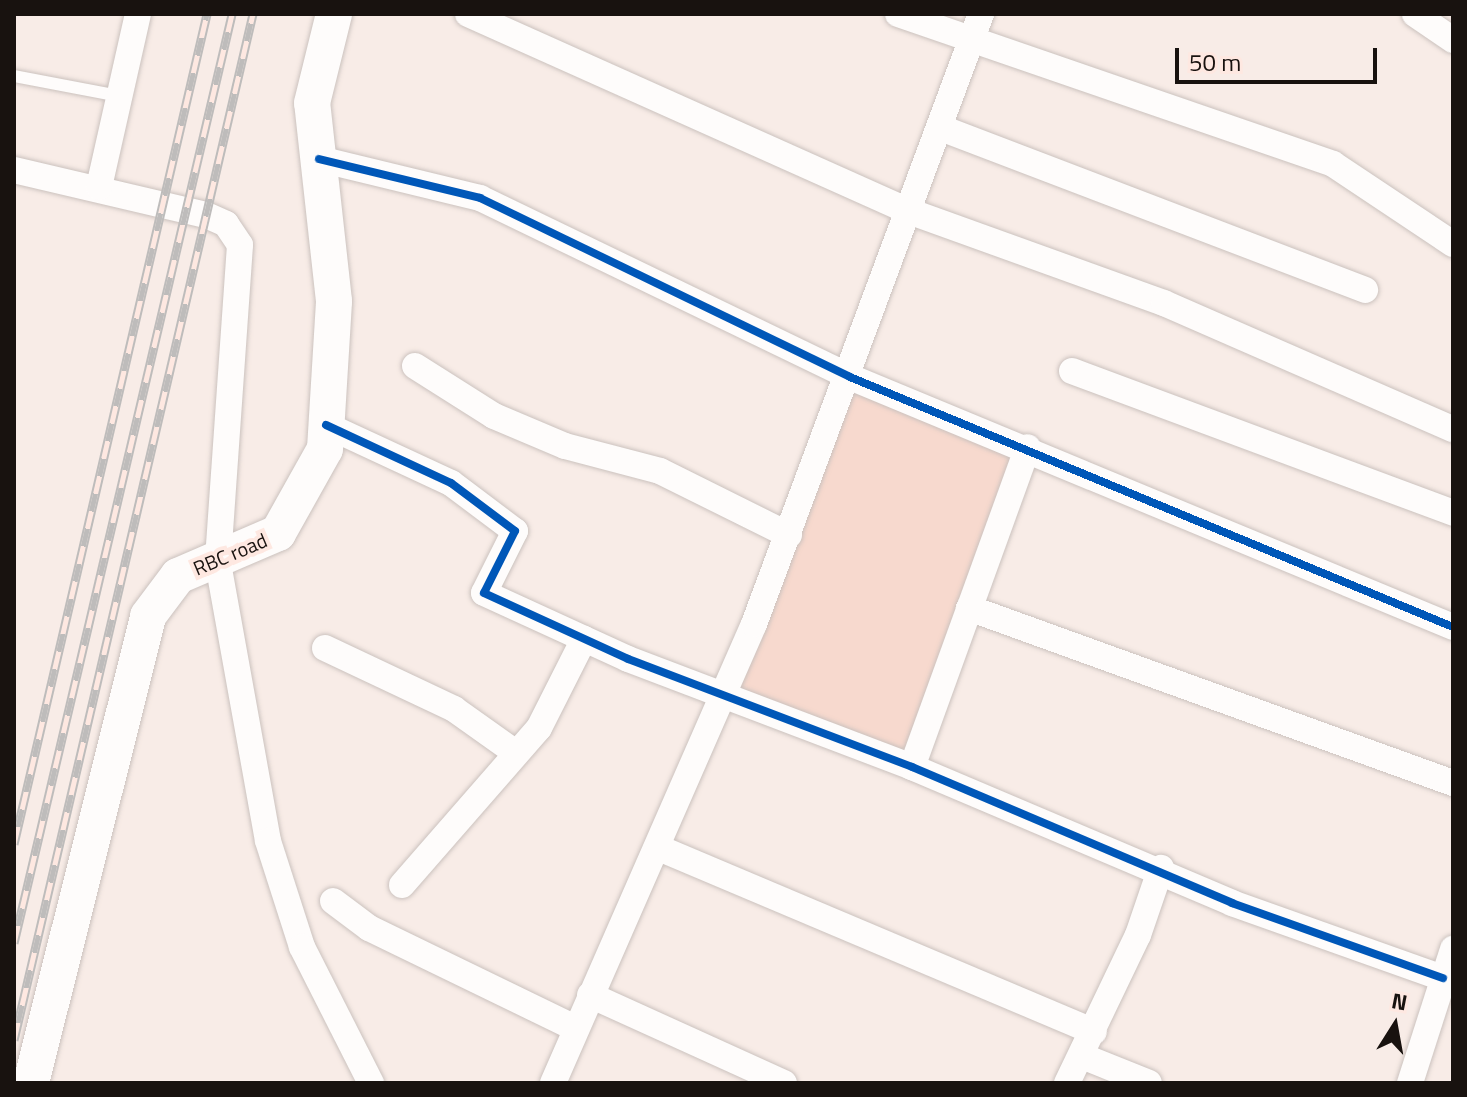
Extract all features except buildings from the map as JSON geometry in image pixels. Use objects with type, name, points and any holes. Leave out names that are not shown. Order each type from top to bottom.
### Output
[{"type":"street","points":[[99,187],[138,14]]},
{"type":"street","name":"RBC road","points":[[31,1083],[148,616],[178,576],[218,563],[278,533],[325,449],[334,301],[312,103],[334,14]]},
{"type":"street","points":[[468,14],[911,212],[1164,303],[1453,429]]},
{"type":"street","points":[[898,14],[970,44],[1333,164],[1453,244]]},
{"type":"street","points":[[553,1083],[575,1028],[659,848],[789,535],[911,212],[981,14]]},
{"type":"street","points":[[1415,14],[1453,40]]},
{"type":"street","points":[[941,128],[1365,290]]},
{"type":"street","points":[[319,159],[480,198],[850,377],[1028,447],[1453,627]]},
{"type":"street","points":[[14,170],[99,187],[206,215],[226,224],[240,245],[218,563],[268,841],[302,947],[371,1083]]},
{"type":"street","points":[[415,366],[494,416],[565,446],[660,471],[789,535]]},
{"type":"street","points":[[1072,371],[1453,513]]},
{"type":"street","points":[[326,425],[451,483],[515,531],[484,593],[584,639],[726,692],[1161,868],[1232,903],[1443,978]]},
{"type":"street","points":[[912,767],[1028,447]]},
{"type":"street","points":[[969,608],[1453,783]]},
{"type":"street","points":[[402,885],[539,728],[584,639]]},
{"type":"street","points":[[325,648],[454,709],[516,753]]},
{"type":"street","points":[[659,848],[1094,1032]]},
{"type":"street","points":[[1067,1083],[1094,1032],[1161,868]]},
{"type":"street","points":[[333,901],[369,928],[575,1028]]},
{"type":"street","points":[[1417,1081],[1453,949]]},
{"type":"street","points":[[590,995],[784,1083]]},
{"type":"street","points":[[1082,1056],[1149,1083]]},
{"type":"lane","points":[[14,76],[119,96]]},
{"type":"shaded area","points":[[850,377],[1028,445],[907,762],[729,693]]},
{"type":"railway","points":[[14,844],[207,14]]},
{"type":"railway","points":[[14,943],[232,14]]},
{"type":"railway","points":[[14,1040],[253,14]]},
{"type":"cycle path","points":[[319,159],[480,198],[850,377],[1453,627]]},
{"type":"cycle path","points":[[326,425],[451,483],[515,531],[484,593],[628,659],[912,767],[1232,903],[1443,978]]}]
